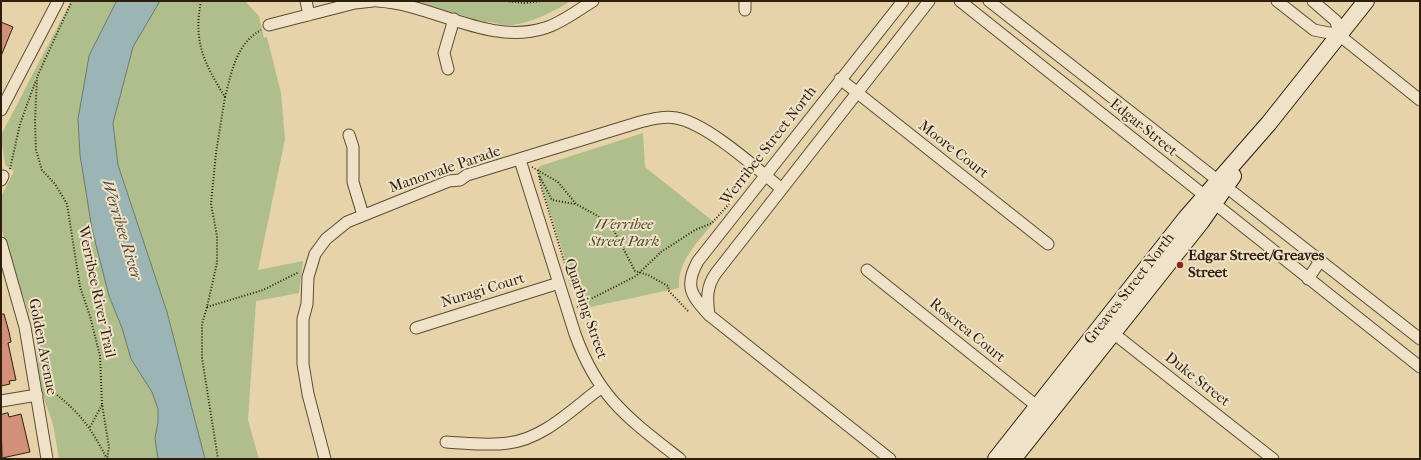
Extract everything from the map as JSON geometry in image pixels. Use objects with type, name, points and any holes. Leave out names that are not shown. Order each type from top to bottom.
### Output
[{"type":"street","points":[[1,110],[58,1]]},
{"type":"street","points":[[306,1],[309,15]]},
{"type":"street","points":[[269,24],[356,3],[373,1]]},
{"type":"street","points":[[377,1],[404,4],[454,20],[500,32],[530,32],[557,23],[593,1]]},
{"type":"street","name":"Werribee Street North","points":[[890,459],[709,315],[694,298],[690,287],[692,272],[698,261],[902,1]]},
{"type":"street","points":[[709,315],[707,295],[709,282],[929,1]]},
{"type":"street","name":"Edgar Street","points":[[960,1],[1420,367]]},
{"type":"street","name":"Edgar Street","points":[[989,1],[1221,185],[1420,339]]},
{"type":"street","points":[[1277,1],[1314,30],[1339,35],[1420,100]]},
{"type":"street","points":[[1313,1],[1336,21],[1339,35]]},
{"type":"street","name":"Greaves Street North","points":[[996,459],[1043,410],[1366,1]]},
{"type":"street","points":[[448,69],[444,53],[454,20]]},
{"type":"street","name":"Moore Court","points":[[840,79],[1048,244]]},
{"type":"street","name":"Manorvale Parade","points":[[325,459],[308,394],[303,364],[303,319],[306,310],[310,266],[320,246],[332,232],[347,222],[449,181],[457,181],[467,175],[640,122],[666,117],[677,118],[700,126],[765,175],[782,190]]},
{"type":"street","points":[[349,135],[353,147],[353,182],[363,215]]},
{"type":"street","name":"Quarbing Street","points":[[520,160],[569,315],[586,362],[602,387],[620,410],[676,458]]},
{"type":"street","name":"Golden Avenue","points":[[1,243],[5,269],[25,327],[47,459]]},
{"type":"street","points":[[1308,279],[1320,261]]},
{"type":"street","name":"Roscrea Court","points":[[867,270],[1043,410]]},
{"type":"street","name":"Nuragi Court","points":[[416,328],[560,283]]},
{"type":"street","name":"Duke Street","points":[[1108,329],[1273,459]]},
{"type":"street","points":[[446,442],[502,444],[532,436],[549,427],[602,387]]},
{"type":"street","points":[[1,401],[36,391]]},
{"type":"street","name":"Greaves Street North","points":[[1013,459],[1043,410]]},
{"type":"path","name":"Werribee River Trail","points":[[72,1],[37,77],[35,121],[36,150],[42,170],[55,184],[67,204],[80,286],[90,316],[100,356],[102,404],[109,447],[107,459]]},
{"type":"path","points":[[201,1],[198,16],[199,43],[209,70],[225,97]]},
{"type":"path","points":[[506,1],[524,3],[541,1]]},
{"type":"path","points":[[218,459],[202,358],[202,324],[217,263],[217,236],[211,204],[216,153],[225,97],[236,59],[244,43],[253,34],[269,24]]},
{"type":"path","points":[[2,178],[10,169],[20,124],[37,77]]},
{"type":"path","points":[[520,160],[558,182],[576,204]]},
{"type":"path","points":[[538,170],[544,187],[552,200],[576,204],[596,215],[612,227],[630,264],[638,274],[648,275],[668,286],[670,291],[688,311]]},
{"type":"path","points":[[538,170],[573,291]]},
{"type":"path","points":[[569,315],[579,312],[577,306],[638,274],[661,252],[695,230],[712,223],[728,204],[738,211]]},
{"type":"path","points":[[207,308],[263,290],[310,266]]},
{"type":"path","points":[[36,391],[44,386],[66,401],[90,428],[107,459]]},
{"type":"path","points":[[90,428],[102,404]]},
{"type":"green space","points":[[71,1],[245,1],[259,16],[264,38],[267,37],[281,93],[285,139],[258,270],[303,261],[299,293],[256,301],[248,420],[259,459],[59,459],[53,424],[41,390],[34,329],[1,228],[1,197],[14,171],[5,165],[1,135]]},
{"type":"green space","points":[[413,1],[571,1],[549,13],[531,20],[514,25],[506,25],[484,22]]},
{"type":"green space","name":"Werribee Street Park","points":[[643,133],[645,167],[714,222],[685,260],[679,278],[679,288],[581,309],[537,171],[540,166]]},
{"type":"water","name":"Werribee River","points":[[117,1],[160,1],[133,47],[113,123],[118,165],[167,312],[205,459],[158,459],[155,438],[158,422],[158,409],[152,392],[131,359],[122,328],[109,296],[92,229],[80,155],[78,119],[89,56]]},
{"type":"building","points":[[1,22],[13,27],[1,56]]},
{"type":"building","points":[[1,314],[4,314],[9,332],[11,342],[8,343],[16,380],[9,381],[10,384],[1,386]]},
{"type":"building","points":[[8,413],[9,417],[21,414],[30,452],[2,458],[1,415]]},
{"type":"place","name":"Edgar Street/Greaves Street","points":[[1180,265]]}]
